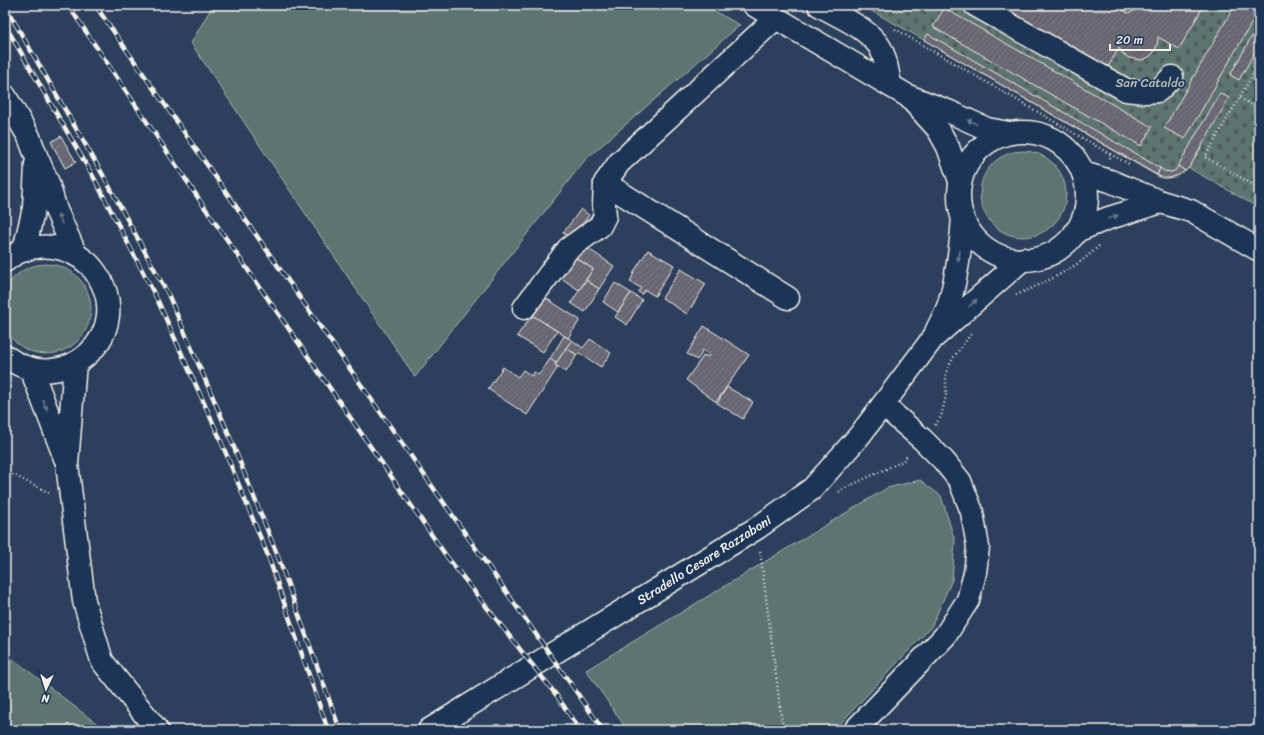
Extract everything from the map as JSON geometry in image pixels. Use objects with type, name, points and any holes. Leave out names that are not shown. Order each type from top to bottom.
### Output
[{"type":"street","points":[[754,5],[908,96],[950,112],[987,129],[1009,133],[1032,132],[1054,139],[1071,153],[1083,173],[1087,188],[1087,203],[1083,218],[1076,231],[1066,243],[1053,252],[1039,257],[1023,259],[1008,258],[993,252],[980,243],[970,231],[963,218],[959,200],[960,181],[967,164],[978,150],[992,139],[1009,133]]},
{"type":"street","points":[[819,5],[845,11],[878,43],[884,58],[890,85]]},
{"type":"street","points":[[975,5],[1126,90],[1145,92],[1158,90],[1172,77]]},
{"type":"street","points":[[524,308],[568,249],[600,226],[604,216],[605,182],[619,162],[776,18]]},
{"type":"street","points":[[5,96],[29,137],[48,183],[56,210],[76,254]]},
{"type":"street","points":[[908,96],[938,129],[948,147],[960,181]]},
{"type":"street","points":[[24,250],[34,208],[37,158]]},
{"type":"street","points":[[1083,173],[1110,181],[1161,202],[1191,211],[1259,250]]},
{"type":"street","points":[[605,182],[788,298]]},
{"type":"street","points":[[1076,231],[1109,218],[1161,202]]},
{"type":"street","name":"Stradello Cesare Razzaboni","points":[[933,338],[948,305],[954,282],[961,246],[963,218]]},
{"type":"street","points":[[5,261],[24,250],[41,246],[63,249],[76,254],[85,261],[99,278],[104,287],[108,309],[107,320],[99,341],[84,358],[75,364],[49,371],[31,369],[21,366],[5,356]]},
{"type":"street","name":"Stradello Cesare Razzaboni","points":[[429,730],[757,528],[812,489],[860,435],[933,338],[1023,259]]},
{"type":"street","points":[[75,364],[67,464],[84,601],[102,661],[157,730]]},
{"type":"street","points":[[31,369],[67,464]]},
{"type":"street","points":[[855,730],[946,636],[968,600],[975,573],[978,547],[972,512],[960,481],[944,461],[923,440],[883,405]]},
{"type":"path","points":[[1259,64],[1205,157],[1259,188]]},
{"type":"path","points":[[1240,98],[1259,109]]},
{"type":"path","points":[[760,551],[783,730]]},
{"type":"green space","points":[[213,5],[703,5],[740,25],[585,160],[415,377],[191,43]]},
{"type":"green space","name":"San Cataldo","points":[[861,5],[1259,5],[1259,208],[1189,168],[1175,177],[1159,177]]},
{"type":"green space","points":[[1023,151],[1039,154],[1047,158],[1059,170],[1063,178],[1066,194],[1063,210],[1059,218],[1047,230],[1039,234],[1023,237],[1007,234],[999,230],[987,218],[983,210],[980,194],[983,178],[987,170],[999,158],[1007,154]]},
{"type":"green space","points":[[46,264],[63,267],[78,277],[88,292],[91,309],[88,326],[78,341],[63,351],[46,354],[29,351],[14,341],[4,326],[1,309],[4,292],[14,277],[29,267]]},
{"type":"green space","points":[[920,480],[941,496],[955,541],[952,580],[931,627],[834,730],[627,730],[586,670],[887,488]]},
{"type":"green space","points":[[5,653],[105,730],[5,730]]},
{"type":"building","points":[[999,5],[1114,5],[1128,13],[1136,10],[1139,5],[1204,5],[1179,49],[1158,37],[1154,52],[1149,57],[1142,60],[1129,58],[1123,54],[1119,48],[1108,67]]},
{"type":"building","points":[[1235,5],[1259,5],[1259,10],[1185,139],[1164,128]]},
{"type":"building","points":[[944,8],[1152,127],[1141,146],[933,27]]},
{"type":"building","points":[[1259,24],[1259,45],[1239,80],[1230,75]]},
{"type":"building","points":[[928,34],[1160,168],[1157,175],[924,40]]},
{"type":"building","points":[[1220,93],[1229,98],[1189,168],[1185,171],[1178,166]]},
{"type":"building","points":[[61,136],[76,162],[65,168],[51,142]]},
{"type":"building","points":[[1178,166],[1185,171],[1179,175],[1163,178],[1157,175],[1160,168],[1164,171],[1172,172],[1176,170]]},
{"type":"building","points":[[581,209],[589,215],[573,239],[563,233]]},
{"type":"building","points":[[581,244],[614,266],[599,289],[586,280],[593,269],[573,256]]},
{"type":"building","points":[[648,250],[674,265],[655,296],[645,290],[642,294],[638,292],[641,288],[630,282],[635,270]]},
{"type":"building","points":[[573,256],[593,269],[579,290],[558,276]]},
{"type":"building","points":[[681,269],[706,284],[687,314],[662,298]]},
{"type":"building","points":[[586,280],[599,289],[585,312],[571,303]]},
{"type":"building","points":[[615,283],[631,293],[618,312],[603,302]]},
{"type":"building","points":[[631,293],[642,300],[627,325],[615,317]]},
{"type":"building","points":[[544,297],[580,320],[568,338],[532,315]]},
{"type":"building","points":[[532,315],[557,331],[543,352],[517,336]]},
{"type":"building","points":[[704,326],[749,355],[716,402],[686,380],[704,355],[708,357],[709,354],[702,350],[702,353],[697,360],[687,354]]},
{"type":"building","points":[[564,336],[572,340],[556,363],[550,359]]},
{"type":"building","points":[[590,339],[611,353],[601,367],[579,353],[577,355],[566,348],[572,340],[583,348]]},
{"type":"building","points":[[566,348],[577,355],[566,372],[555,365]]},
{"type":"building","points":[[550,359],[556,363],[555,365],[558,367],[527,415],[488,389],[503,367],[518,377],[523,370],[532,376],[534,372],[539,375]]},
{"type":"building","points":[[727,387],[753,402],[743,419],[717,403]]},
{"type":"railway","points":[[68,5],[205,208],[447,557],[557,696],[580,730]]},
{"type":"railway","points":[[95,5],[603,730]]},
{"type":"railway","points":[[5,6],[103,175],[168,294],[227,430],[277,554],[340,730]]},
{"type":"railway","points":[[5,25],[94,178],[157,299],[218,434],[268,556],[328,730]]}]
